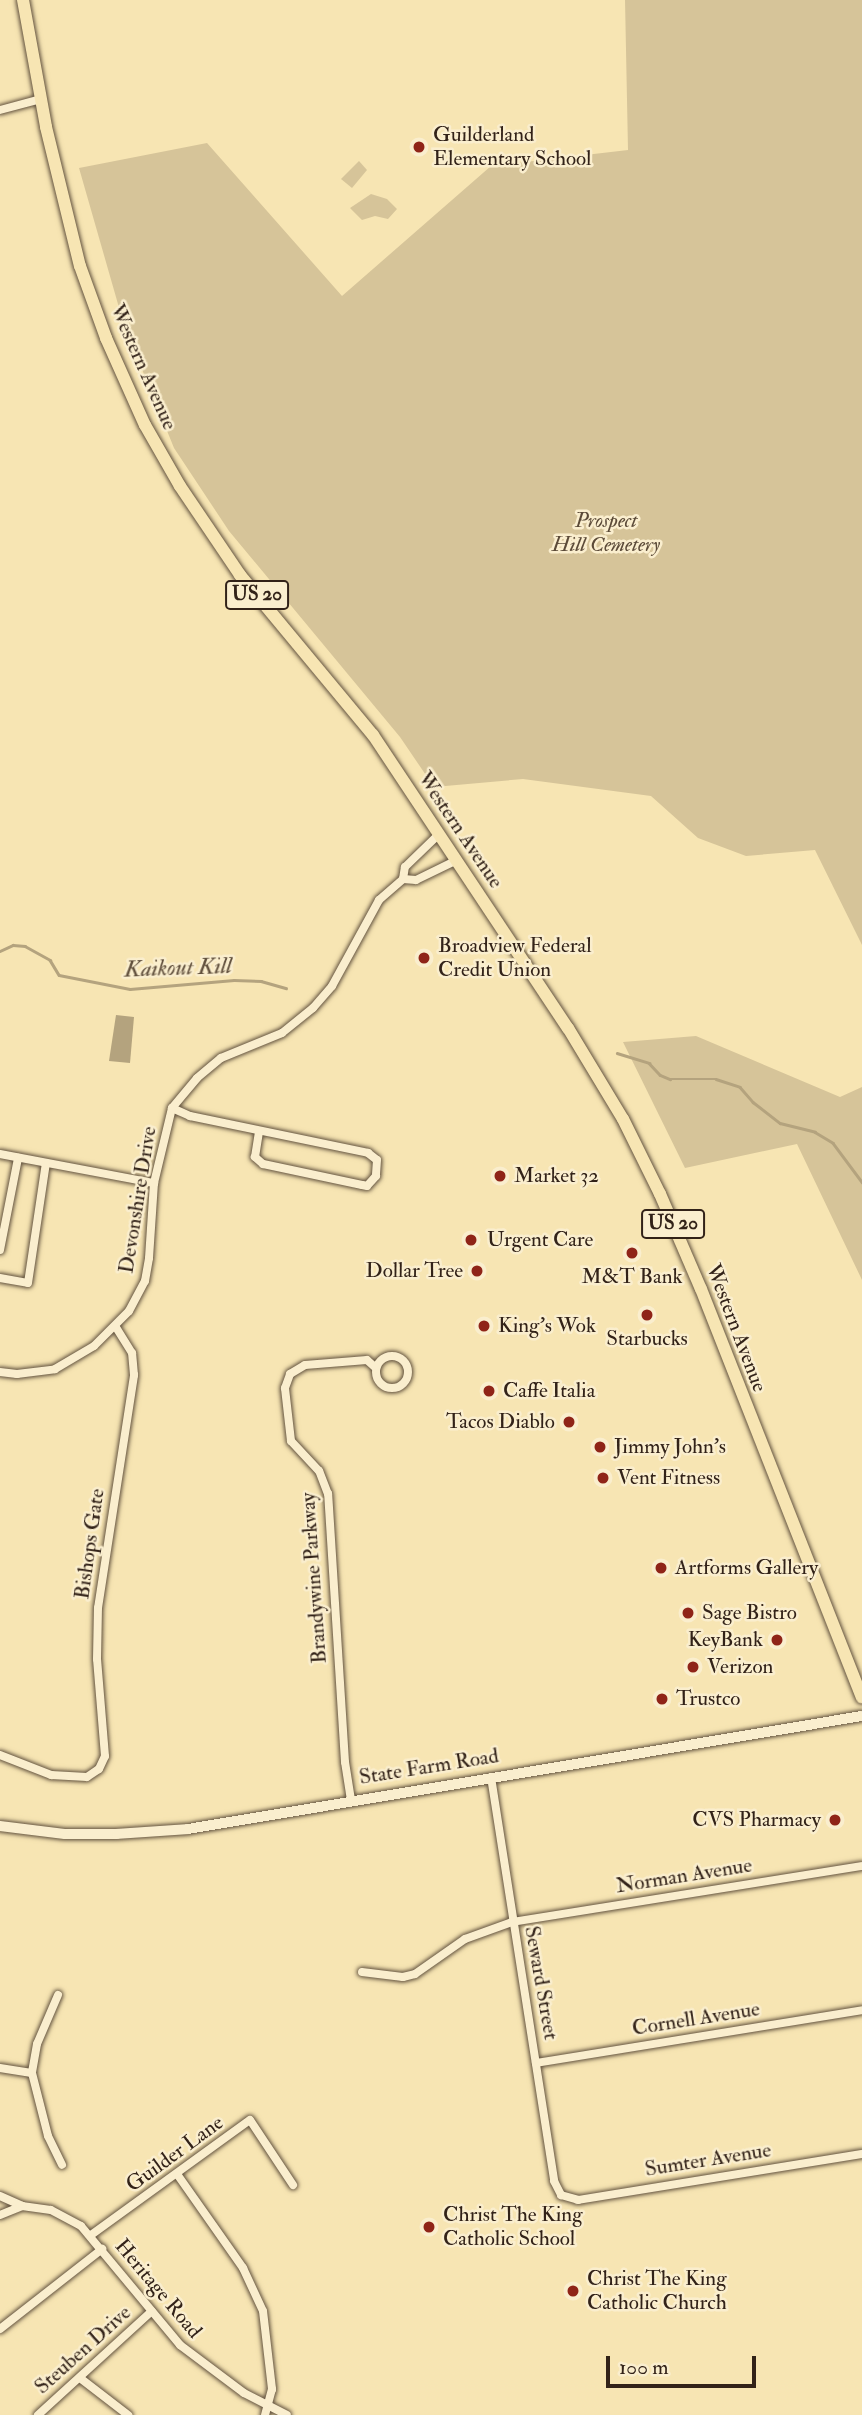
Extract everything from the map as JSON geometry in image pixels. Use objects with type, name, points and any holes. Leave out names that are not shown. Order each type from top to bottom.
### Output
[{"type":"main road","name":"Western Avenue","points":[[23,0],[41,99],[80,266],[106,338],[145,425],[180,486],[240,575],[373,735],[590,1062],[645,1163],[701,1289],[862,1697]]},
{"type":"main road","name":"State Farm Road","points":[[0,1826],[65,1834],[169,1831],[862,1716]]},
{"type":"street","points":[[0,110],[41,99]]},
{"type":"street","name":"Devonshire Drive","points":[[0,1372],[18,1374],[55,1369],[82,1355],[117,1327],[145,1281],[154,1183],[172,1108],[197,1077],[221,1058],[282,1032],[307,1014],[332,986],[379,900],[402,879],[405,867],[439,834]]},
{"type":"street","points":[[402,879],[416,880],[457,860]]},
{"type":"street","points":[[172,1108],[190,1116],[259,1132],[368,1153],[377,1160],[376,1176],[367,1186],[263,1164],[255,1157],[259,1132]]},
{"type":"street","points":[[0,1154],[154,1183]]},
{"type":"street","points":[[0,1250],[18,1157]]},
{"type":"street","points":[[0,1278],[28,1283],[46,1163]]},
{"type":"street","name":"Bishops Gate","points":[[0,1755],[61,1777],[87,1777],[99,1769],[105,1756],[97,1660],[98,1608],[134,1375],[132,1353],[117,1327]]},
{"type":"street","name":"Brandywine Parkway","points":[[351,1800],[345,1762],[328,1494],[319,1471],[291,1441],[285,1388],[290,1374],[305,1365],[367,1360],[376,1368],[379,1380],[388,1387],[399,1386],[407,1379],[405,1363],[394,1356],[382,1360],[376,1368]]},
{"type":"street","name":"Seward Street","points":[[491,1777],[554,2180],[561,2195]]},
{"type":"street","name":"Norman Avenue","points":[[362,1972],[403,1977],[415,1974],[465,1938],[512,1922],[862,1866]]},
{"type":"street","points":[[58,1995],[37,2043],[32,2073],[48,2136],[62,2165]]},
{"type":"street","name":"Cornell Avenue","points":[[537,2063],[862,2010]]},
{"type":"street","points":[[0,2068],[32,2073]]},
{"type":"street","name":"Guilder Lane","points":[[91,2235],[250,2120],[293,2185]]},
{"type":"street","name":"Sumter Avenue","points":[[561,2195],[578,2200],[862,2154]]},
{"type":"street","points":[[177,2174],[258,2295],[263,2311],[272,2389],[266,2411]]},
{"type":"street","name":"Heritage Road","points":[[0,2196],[22,2206],[51,2210],[71,2219],[91,2235],[180,2345],[266,2411],[287,2415]]},
{"type":"street","points":[[0,2216],[22,2206]]},
{"type":"street","points":[[0,2329],[102,2249]]},
{"type":"street","name":"Steuben Drive","points":[[38,2415],[152,2311]]},
{"type":"street","points":[[80,2378],[128,2415]]},
{"type":"green space","name":"Prospect Hill Cemetery","points":[[625,0],[862,0],[862,945],[815,850],[746,856],[698,838],[651,796],[523,779],[434,787],[400,737],[229,531],[174,448],[124,325],[79,168],[207,143],[342,296],[491,166],[628,150]]},
{"type":"green space","points":[[359,161],[367,170],[352,188],[341,179]]},
{"type":"green space","points":[[371,194],[387,199],[397,209],[388,219],[375,216],[362,220],[350,208]]},
{"type":"green space","points":[[696,1036],[840,1097],[862,1087],[862,1280],[797,1144],[685,1168],[623,1042]]},
{"type":"shaded area","points":[[116,1015],[134,1017],[130,1063],[109,1061]]},
{"type":"waterway","name":"Kaikout Kill","points":[[0,951],[13,945],[25,946],[50,960],[59,975],[130,989],[234,980],[261,981],[286,988]]},
{"type":"waterway","name":"Kaikout Kill","points":[[617,1053],[649,1063],[660,1075],[670,1079],[716,1079],[740,1087],[753,1102],[780,1123],[815,1132],[833,1143],[862,1182]]},
{"type":"place","name":"Guilderland Elementary School","points":[[419,147]]},
{"type":"place","name":"Broadview Federal Credit Union","points":[[424,958]]},
{"type":"place","name":"Market 32","points":[[500,1176]]},
{"type":"place","name":"Urgent Care","points":[[471,1240]]},
{"type":"place","name":"M&T Bank","points":[[632,1253]]},
{"type":"place","name":"Dollar Tree","points":[[477,1271]]},
{"type":"place","name":"Starbucks","points":[[647,1315]]},
{"type":"place","name":"King’s Wok","points":[[484,1326]]},
{"type":"place","name":"Caffe Italia","points":[[489,1391]]},
{"type":"place","name":"Tacos Diablo","points":[[569,1422]]},
{"type":"place","name":"Jimmy John's","points":[[600,1447]]},
{"type":"place","name":"Vent Fitness","points":[[603,1478]]},
{"type":"place","name":"Artforms Gallery","points":[[661,1568]]},
{"type":"place","name":"Sage Bistro","points":[[688,1613]]},
{"type":"place","name":"KeyBank","points":[[777,1640]]},
{"type":"place","name":"Verizon","points":[[693,1667]]},
{"type":"place","name":"Trustco","points":[[662,1699]]},
{"type":"place","name":"CVS Pharmacy","points":[[835,1820]]},
{"type":"place","name":"Christ The King Catholic School","points":[[429,2227]]},
{"type":"place","name":"Christ The King Catholic Church","points":[[573,2291]]}]
